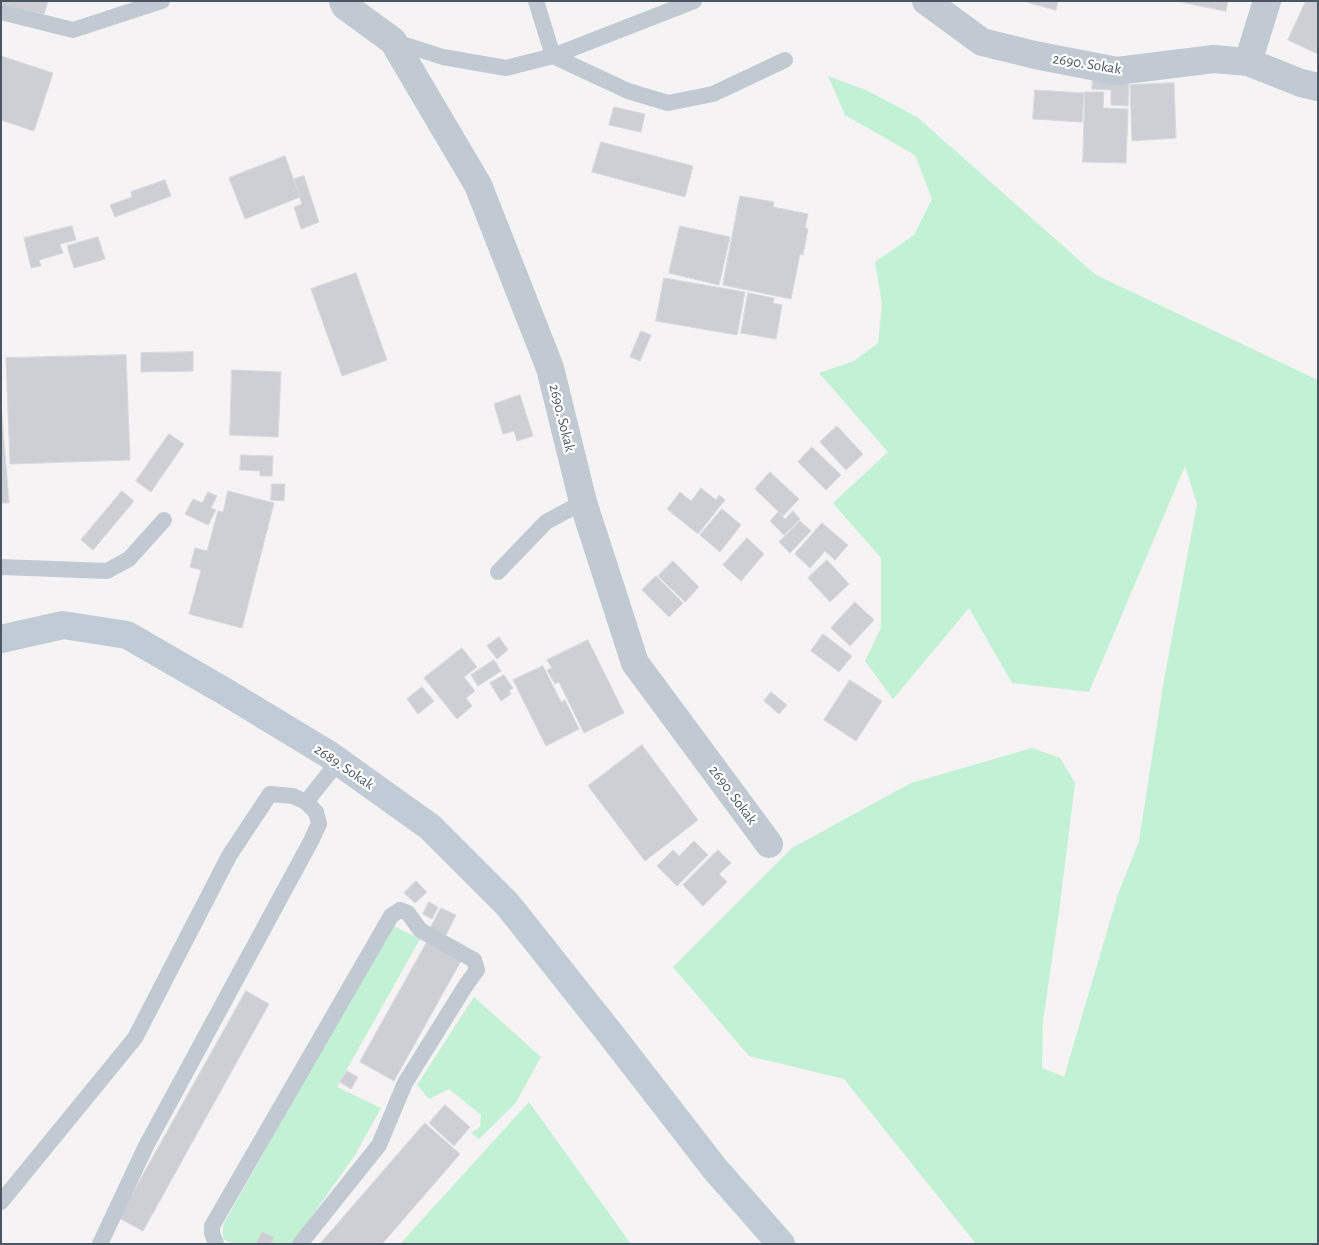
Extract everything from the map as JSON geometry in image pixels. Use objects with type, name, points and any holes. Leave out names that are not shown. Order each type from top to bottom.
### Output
[{"type":"main road","name":"2689. Sokak","points":[[1,639],[63,625],[127,635],[224,691],[338,762],[430,827],[508,905],[715,1168],[781,1244]]},
{"type":"street","name":"2690. Sokak","points":[[343,1],[345,6],[393,41],[478,185],[550,368],[583,502],[635,663],[770,844]]},
{"type":"street","name":"2690. Sokak","points":[[926,1],[982,42],[1035,55],[1117,72],[1214,59],[1248,62],[1301,84],[1318,87]]},
{"type":"street","points":[[1248,62],[1267,1]]},
{"type":"lane","points":[[1,12],[72,30],[162,1]]},
{"type":"lane","points":[[536,1],[553,56],[628,91],[668,103],[713,94],[785,60]]},
{"type":"lane","points":[[393,41],[443,57],[506,68],[553,56],[694,1]]},
{"type":"lane","points":[[498,572],[546,522],[583,502]]},
{"type":"lane","points":[[1,567],[107,571],[128,559],[164,520]]},
{"type":"lane","points":[[306,802],[338,762]]},
{"type":"lane","points":[[1,1202],[135,1038],[229,856],[270,794],[294,796],[306,802],[316,812],[319,824],[146,1146],[100,1244]]},
{"type":"lane","points":[[216,1244],[212,1233],[212,1226],[391,916],[400,910],[408,913],[420,930],[474,960],[477,970],[406,1083],[379,1145],[300,1244]]},
{"type":"green space","points":[[828,76],[868,91],[917,117],[1096,275],[1318,380],[1318,1244],[976,1244],[844,1079],[749,1056],[673,967],[792,848],[911,783],[1032,748],[1060,758],[1075,783],[1043,1021],[1042,1068],[1064,1077],[1118,894],[1139,841],[1164,680],[1197,504],[1185,466],[1089,692],[1012,683],[969,608],[893,699],[865,661],[881,628],[881,558],[833,503],[888,452],[819,373],[854,361],[878,343],[882,304],[875,262],[914,235],[932,199],[915,155],[845,115]]},
{"type":"green space","points":[[392,925],[420,939],[337,1087],[381,1108],[355,1155],[292,1244],[233,1244],[223,1239],[223,1225]]},
{"type":"green space","points":[[474,997],[541,1057],[515,1104],[479,1139],[471,1133],[480,1127],[481,1115],[449,1089],[429,1099],[417,1085]]},
{"type":"green space","points":[[529,1102],[631,1244],[400,1244]]},
{"type":"building","points":[[1,1],[48,1],[44,14],[1,5]]},
{"type":"building","points":[[1023,1],[1058,1],[1056,10]]},
{"type":"building","points":[[1176,1],[1228,1],[1226,11]]},
{"type":"building","points":[[1306,1],[1318,1],[1318,54],[1288,40]]},
{"type":"building","points":[[1,56],[53,73],[34,131],[1,120]]},
{"type":"building","points":[[1093,78],[1129,80],[1128,106],[1111,105],[1111,90],[1092,89]]},
{"type":"building","points":[[1174,83],[1176,138],[1132,141],[1130,85]]},
{"type":"building","points":[[1035,90],[1084,93],[1082,122],[1033,119]]},
{"type":"building","points":[[1085,92],[1104,92],[1103,108],[1128,109],[1126,163],[1083,162]]},
{"type":"building","points":[[614,107],[645,114],[641,132],[609,125]]},
{"type":"building","points":[[601,142],[693,166],[685,197],[592,172]]},
{"type":"building","points":[[285,156],[300,197],[245,219],[229,178]]},
{"type":"building","points":[[304,176],[319,222],[301,229],[294,207],[302,204],[294,179]]},
{"type":"building","points":[[165,180],[171,196],[115,217],[110,205],[132,197],[131,192]]},
{"type":"building","points":[[740,196],[774,202],[773,207],[808,214],[805,228],[808,229],[803,255],[800,254],[791,299],[723,285]]},
{"type":"building","points":[[72,226],[76,240],[60,244],[63,253],[39,260],[41,266],[31,268],[24,238]]},
{"type":"building","points":[[680,226],[730,237],[719,285],[669,273]]},
{"type":"building","points":[[98,237],[105,259],[74,268],[67,246]]},
{"type":"building","points":[[356,273],[387,360],[342,376],[311,289]]},
{"type":"building","points":[[664,278],[745,292],[737,335],[656,321]]},
{"type":"building","points":[[748,293],[774,298],[773,303],[782,305],[776,339],[741,333]]},
{"type":"building","points":[[641,331],[651,335],[640,361],[630,357]]},
{"type":"building","points":[[193,352],[193,371],[141,372],[141,353]]},
{"type":"building","points":[[126,355],[130,460],[10,464],[6,358]]},
{"type":"building","points":[[232,370],[281,372],[278,437],[230,435]]},
{"type":"building","points":[[520,395],[533,436],[517,441],[514,431],[503,434],[494,404]]},
{"type":"building","points":[[1,403],[9,503],[1,503]]},
{"type":"building","points":[[837,426],[863,454],[846,470],[820,442]]},
{"type":"building","points":[[169,434],[184,444],[151,492],[136,481]]},
{"type":"building","points":[[812,447],[841,475],[826,490],[798,462]]},
{"type":"building","points":[[241,455],[273,456],[272,476],[260,476],[260,471],[240,470]]},
{"type":"building","points":[[770,472],[799,499],[783,516],[755,489]]},
{"type":"building","points":[[272,484],[285,484],[284,501],[271,500]]},
{"type":"building","points":[[701,488],[716,500],[719,495],[725,500],[698,534],[667,509],[680,492],[691,501]]},
{"type":"building","points":[[122,491],[134,501],[93,550],[81,540]]},
{"type":"building","points":[[228,491],[274,503],[242,628],[189,614],[201,570],[190,567],[195,548],[207,551],[218,511],[223,512]]},
{"type":"building","points":[[208,492],[217,496],[211,508],[216,510],[208,525],[185,514],[193,499],[202,503]]},
{"type":"building","points":[[722,509],[741,525],[720,552],[700,535]]},
{"type":"building","points":[[793,511],[800,519],[784,535],[770,521],[778,512],[785,519]]},
{"type":"building","points":[[800,521],[811,531],[790,553],[779,542]]},
{"type":"building","points":[[822,523],[848,545],[835,560],[825,551],[810,568],[795,554]]},
{"type":"building","points":[[747,538],[764,554],[741,581],[723,565]]},
{"type":"building","points":[[827,560],[849,584],[830,602],[808,578]]},
{"type":"building","points":[[673,561],[699,587],[685,602],[658,576]]},
{"type":"building","points":[[656,576],[683,603],[669,617],[642,590]]},
{"type":"building","points":[[855,602],[874,620],[850,646],[831,628]]},
{"type":"building","points":[[823,634],[852,656],[839,672],[811,651]]},
{"type":"building","points":[[499,637],[508,650],[497,659],[487,646]]},
{"type":"building","points":[[588,640],[624,713],[584,733],[559,682],[555,684],[547,670],[552,668],[547,660]]},
{"type":"building","points":[[462,648],[477,667],[464,677],[475,691],[466,698],[472,706],[457,719],[424,678]]},
{"type":"building","points":[[494,660],[501,671],[478,686],[471,675]]},
{"type":"building","points":[[543,666],[561,702],[565,700],[579,729],[546,746],[513,680]]},
{"type":"building","points":[[504,675],[513,688],[509,691],[511,694],[501,701],[490,683]]},
{"type":"building","points":[[850,680],[882,701],[856,741],[824,720]]},
{"type":"building","points":[[422,687],[434,701],[418,714],[407,699]]},
{"type":"building","points":[[771,692],[787,705],[779,714],[764,701]]},
{"type":"building","points":[[642,745],[698,820],[645,861],[588,786]]},
{"type":"building","points":[[694,841],[708,855],[677,886],[657,866],[673,850],[679,856]]},
{"type":"building","points":[[718,850],[731,863],[719,874],[727,882],[703,906],[683,885]]},
{"type":"building","points":[[416,881],[427,892],[415,903],[404,893]]},
{"type":"building","points":[[429,902],[438,907],[432,919],[423,914]]},
{"type":"building","points":[[441,908],[456,915],[445,937],[430,929]]},
{"type":"building","points":[[427,942],[461,961],[394,1081],[360,1062]]},
{"type":"building","points":[[246,991],[269,1004],[143,1231],[119,1218]]},
{"type":"building","points":[[347,1071],[358,1077],[351,1089],[340,1082]]},
{"type":"building","points":[[445,1105],[470,1127],[454,1146],[429,1123]]},
{"type":"building","points":[[425,1123],[460,1154],[382,1244],[320,1244]]},
{"type":"building","points":[[262,1232],[274,1237],[271,1244],[256,1244]]}]
